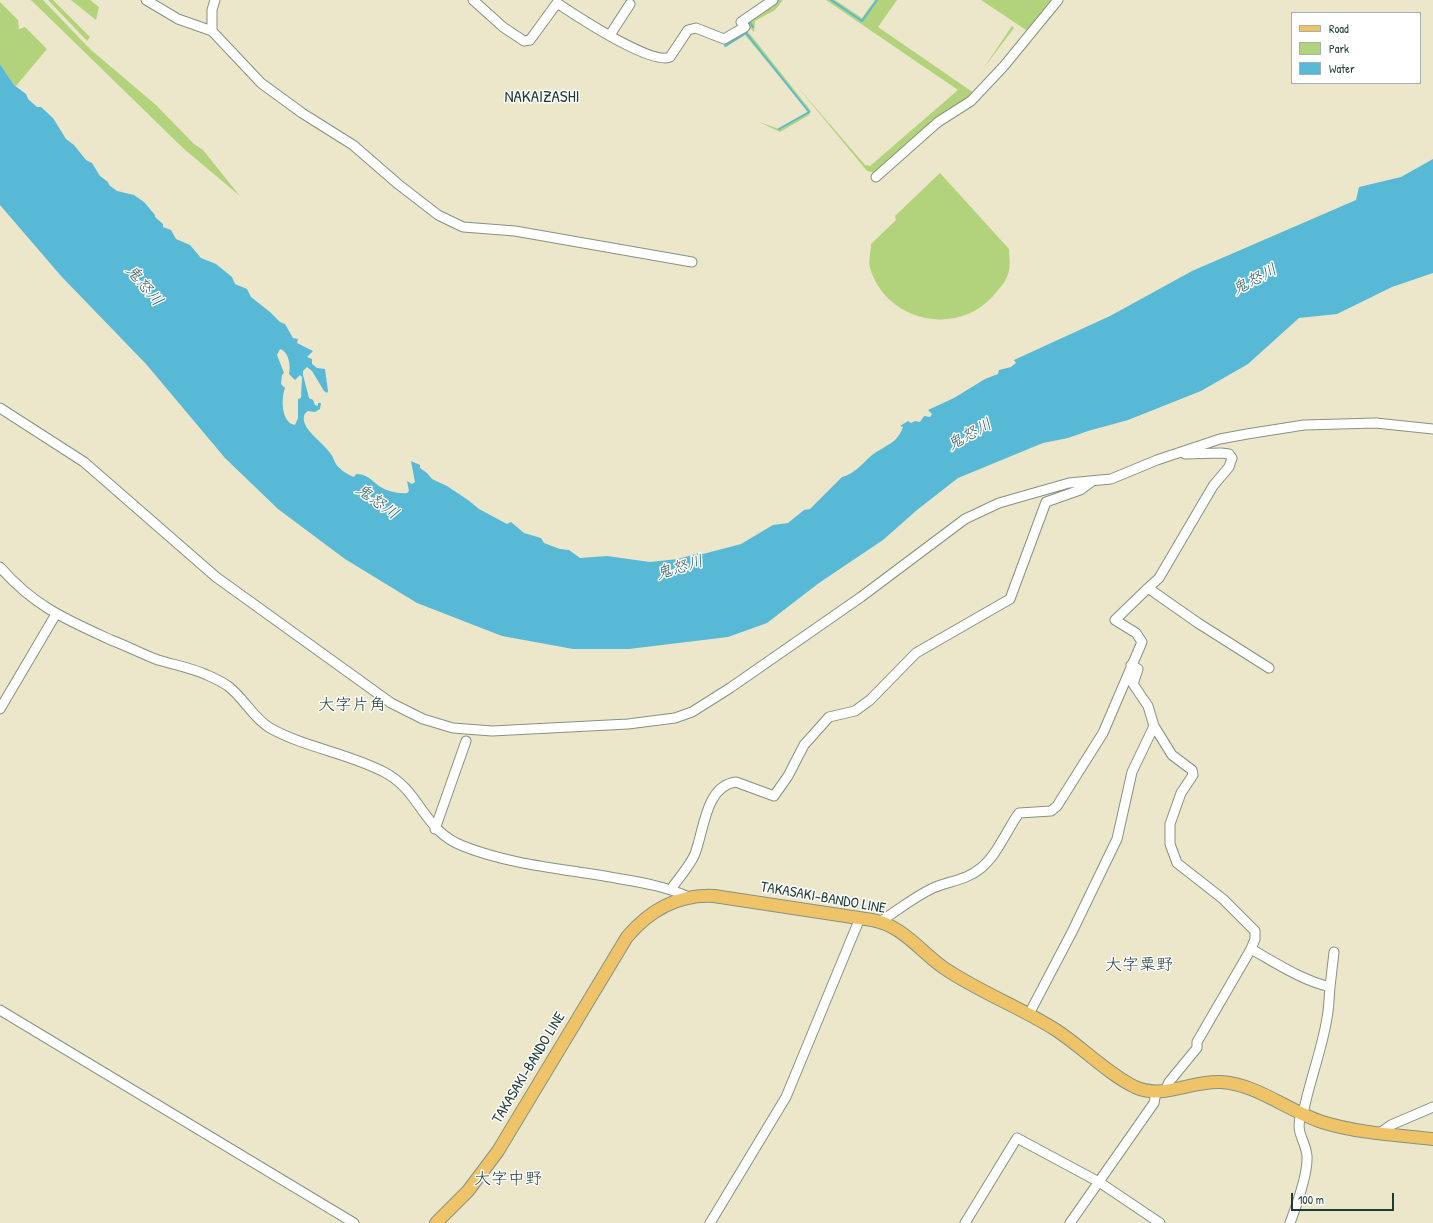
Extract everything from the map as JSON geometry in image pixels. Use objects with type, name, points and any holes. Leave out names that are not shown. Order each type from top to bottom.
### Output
[{"type":"main road","name":"TAKASAKI-BANDO LINE","points":[[436,1223],[468,1191],[498,1152],[627,937],[651,913],[674,901],[689,897],[714,896],[881,921],[899,931],[949,971],[1028,1014],[1070,1040],[1127,1082],[1141,1089],[1161,1092],[1205,1082],[1226,1082],[1246,1088],[1302,1114],[1334,1125],[1380,1133],[1433,1139]]},
{"type":"street","points":[[146,0],[178,19],[212,30],[261,83],[302,114],[354,145],[398,184],[438,215],[456,225],[463,227],[515,231],[692,262]]},
{"type":"street","points":[[212,30],[212,10],[216,0]]},
{"type":"street","points":[[473,0],[503,27],[524,41],[530,40],[558,3],[610,36],[646,54],[666,59],[673,54],[688,30],[696,28],[719,38],[724,38],[740,30],[745,26],[741,22],[773,0]]},
{"type":"street","points":[[876,177],[938,122],[971,101],[1004,66],[1058,0]]},
{"type":"street","points":[[610,36],[630,4]]},
{"type":"street","points":[[0,408],[84,462],[216,577],[391,703],[423,719],[446,726],[492,731],[628,724],[675,718],[692,712],[730,688],[855,602],[965,519],[999,503],[1036,491],[1068,483],[1111,479],[1157,460],[1176,455],[1220,439],[1304,425],[1376,423],[1433,429]]},
{"type":"street","points":[[881,921],[921,894],[934,888],[957,881],[981,868],[992,856],[1019,813],[1051,811],[1057,806],[1103,733],[1142,642],[1136,633],[1115,620],[1159,578],[1213,486],[1229,467],[1232,458],[1229,454],[1221,453],[1176,455]]},
{"type":"street","points":[[671,888],[695,854],[706,813],[720,790],[730,783],[736,782],[774,796],[788,776],[804,745],[829,717],[855,711],[870,700],[916,653],[1010,599],[1046,502],[1080,490],[1091,482]]},
{"type":"street","points":[[0,567],[27,595],[56,614],[156,659],[208,675],[229,686],[252,712],[267,726],[291,739],[364,763],[385,772],[413,795],[435,829],[444,837],[474,850],[536,865],[609,876],[671,888],[689,897]]},
{"type":"street","points":[[1148,588],[1198,623],[1269,668]]},
{"type":"street","points":[[0,709],[56,614]]},
{"type":"street","points":[[1070,1223],[1161,1092],[1197,1048],[1197,1042],[1251,949],[1256,936],[1255,931],[1223,899],[1177,863],[1170,844],[1170,824],[1181,793],[1193,775],[1192,770],[1172,755],[1154,726],[1148,706],[1133,684],[1138,669],[1131,665]]},
{"type":"street","points":[[1028,1014],[1072,932],[1117,839],[1132,772],[1154,726]]},
{"type":"street","points":[[435,829],[466,741]]},
{"type":"street","points":[[710,1223],[786,1097],[860,918]]},
{"type":"street","points":[[1251,949],[1295,974],[1330,987]]},
{"type":"street","points":[[1290,1223],[1300,1191],[1307,1159],[1307,1154],[1298,1129],[1309,1085],[1325,1032],[1334,952]]},
{"type":"street","points":[[0,1010],[354,1223]]},
{"type":"street","points":[[1380,1133],[1391,1125],[1433,1107]]},
{"type":"street","points":[[965,1223],[1017,1138],[1099,1182],[1160,1223]]},
{"type":"green space","points":[[31,0],[43,0],[90,49],[156,105],[194,144],[203,150],[240,196],[184,149]]},
{"type":"green space","points":[[48,0],[53,0],[90,37],[87,41]]},
{"type":"green space","points":[[71,0],[90,0],[99,7],[96,20]]},
{"type":"green space","points":[[775,0],[783,0],[775,10],[755,21],[754,32],[747,25],[746,21]]},
{"type":"green space","points":[[826,0],[835,0],[862,18],[875,0],[897,0],[878,27],[974,93],[875,173],[867,171],[796,85],[865,165],[870,166],[958,90]]},
{"type":"green space","points":[[981,0],[1054,0],[1031,27],[1026,30]]},
{"type":"green space","points":[[0,2],[18,20],[19,29],[25,27],[47,49],[16,86],[0,64]]},
{"type":"green space","points":[[1012,26],[1014,28],[983,69]]},
{"type":"green space","points":[[743,30],[750,34],[811,111],[809,115],[780,132],[759,122],[779,129],[809,112],[745,35],[726,47],[723,44]]},
{"type":"green space","points":[[940,173],[1009,249],[1010,262],[1007,277],[1002,286],[978,309],[961,317],[942,319],[924,318],[906,311],[891,301],[878,286],[869,262],[871,244],[896,220],[895,216]]},
{"type":"water","name":"鬼怒川","points":[[0,64],[14,85],[26,94],[28,99],[37,107],[41,107],[53,118],[66,139],[74,145],[86,160],[92,163],[100,176],[108,182],[109,185],[117,191],[134,195],[144,202],[155,217],[163,224],[163,227],[171,230],[176,239],[190,245],[201,258],[216,264],[232,277],[235,284],[247,289],[251,297],[280,322],[285,324],[293,338],[298,339],[297,343],[313,351],[307,357],[312,359],[312,364],[317,368],[325,369],[328,391],[327,393],[324,391],[312,371],[307,367],[303,371],[309,398],[313,400],[315,405],[318,406],[318,403],[321,403],[320,409],[315,412],[308,411],[305,414],[304,422],[309,431],[332,456],[341,470],[354,477],[356,474],[366,476],[382,488],[389,491],[407,493],[409,491],[407,481],[412,484],[415,482],[411,461],[420,465],[420,468],[432,479],[447,486],[479,509],[507,524],[511,522],[524,533],[541,538],[544,543],[560,549],[569,550],[580,558],[607,556],[650,562],[678,559],[741,544],[773,525],[788,523],[804,510],[810,509],[842,477],[854,471],[874,454],[895,440],[903,427],[900,426],[908,421],[911,423],[915,421],[920,422],[924,416],[930,417],[932,414],[928,410],[954,398],[985,379],[998,374],[999,370],[1011,367],[1016,363],[1014,360],[1110,316],[1192,271],[1356,200],[1359,187],[1401,177],[1433,159],[1433,273],[1392,287],[1337,314],[1299,318],[1248,364],[1201,391],[1128,420],[1068,438],[1043,443],[958,478],[917,510],[883,540],[819,583],[767,623],[728,637],[629,649],[573,649],[502,636],[417,603],[345,559],[278,509],[225,458],[146,364],[61,276],[0,205]],"holes":[[[280,349],[289,360],[289,374],[295,380],[300,375],[302,377],[301,398],[298,399],[298,418],[295,425],[287,420],[283,410],[285,388],[281,384],[282,375],[284,373],[277,355]]]},
{"type":"waterway","points":[[763,12],[778,0]]},
{"type":"waterway","points":[[831,0],[862,21],[877,0]]},
{"type":"waterway","points":[[750,20],[749,21],[753,27]]},
{"type":"waterway","points":[[747,32],[746,33],[809,112],[779,129]]},
{"type":"waterway","points":[[725,46],[746,33]]},
{"type":"district","name":"NAKAIZASHI","points":[[542,97]]},
{"type":"district","name":"大字片角","points":[[352,705]]},
{"type":"district","name":"大字粟野","points":[[1139,965]]},
{"type":"district","name":"大字中野","points":[[508,1179]]}]
